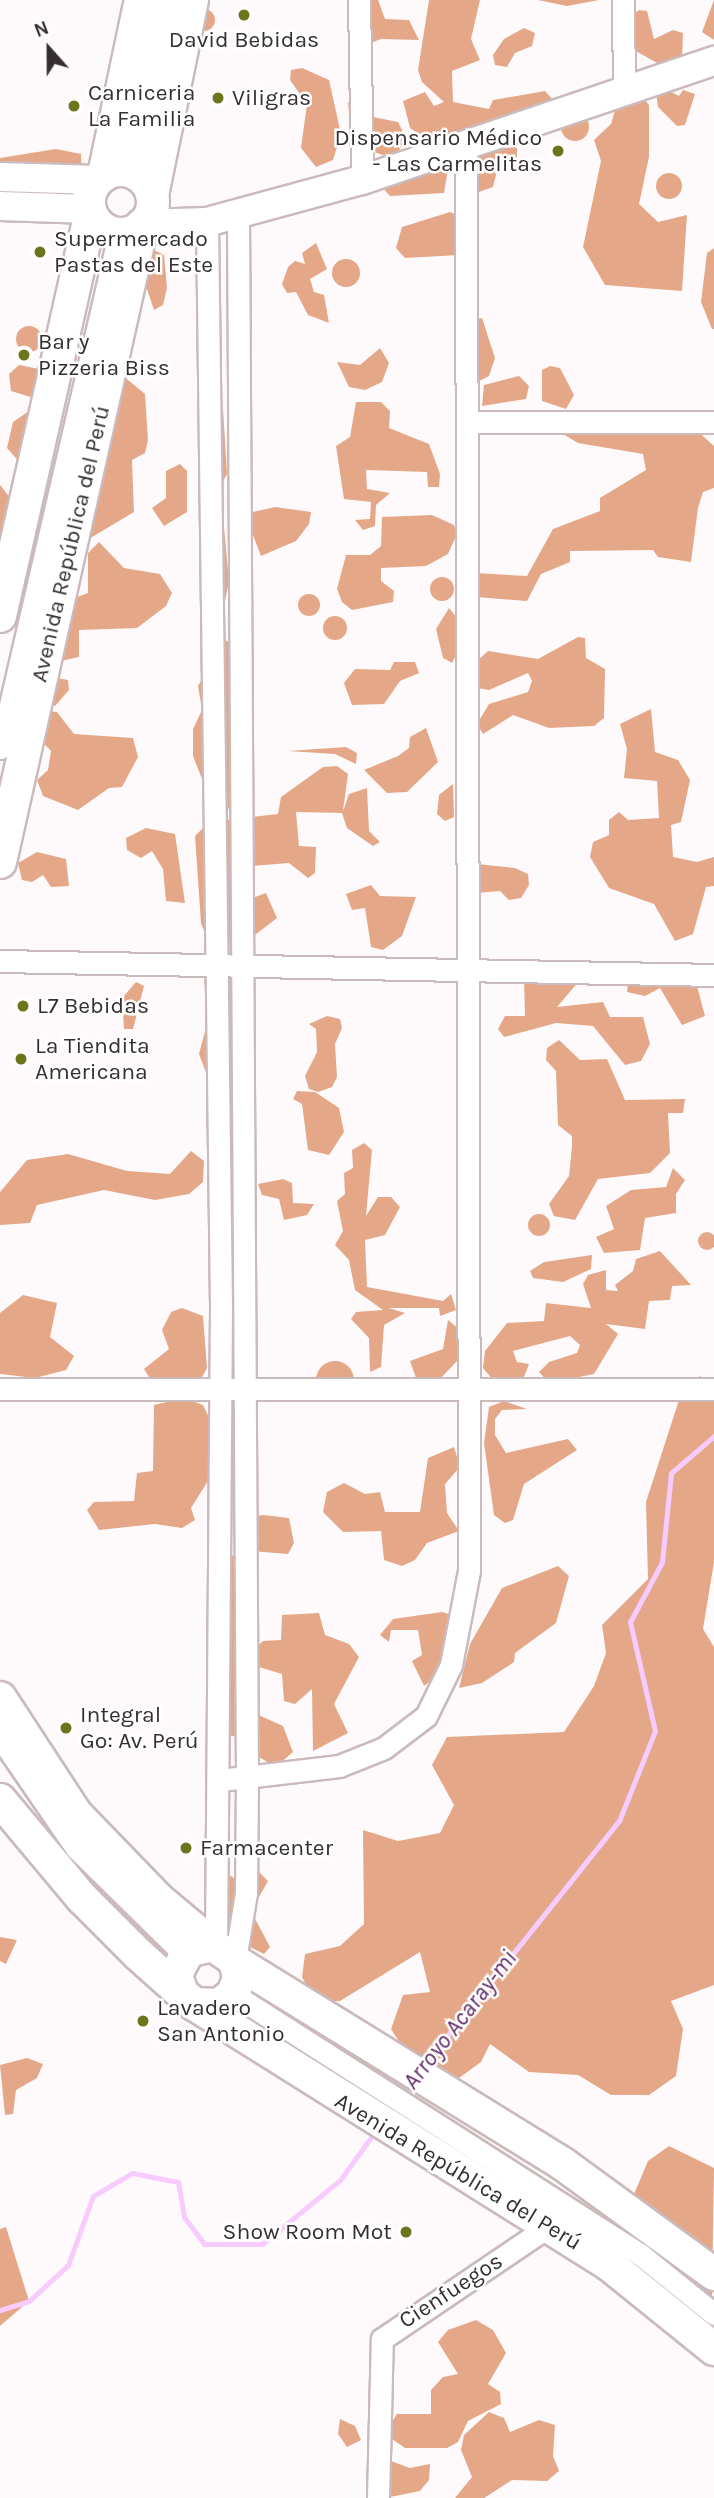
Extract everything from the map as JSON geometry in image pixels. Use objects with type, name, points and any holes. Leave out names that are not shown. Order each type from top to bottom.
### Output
[{"type":"highway","points":[[0,616],[103,190],[141,0]]},
{"type":"highway","name":"Avenida República del Perú","points":[[0,862],[192,0]]},
{"type":"highway","points":[[103,190],[142,216]]},
{"type":"highway","points":[[103,190],[142,216]]},
{"type":"highway","points":[[0,1698],[76,1814],[158,1899],[217,1953],[354,2053],[443,2090],[563,2164],[714,2274]]},
{"type":"highway","name":"Avenida República del Perú","points":[[0,1800],[82,1898],[188,1998],[323,2089],[549,2227],[671,2311],[714,2349]]},
{"type":"highway","points":[[217,1953],[233,1994],[219,2004],[188,1998],[176,1975],[217,1953]]},
{"type":"main road","points":[[142,216],[165,216],[196,223],[237,215],[362,180],[714,61]]},
{"type":"main road","points":[[0,177],[103,190]]},
{"type":"main road","points":[[0,206],[103,190]]},
{"type":"street","points":[[103,190],[166,0]]},
{"type":"street","points":[[359,0],[362,180]]},
{"type":"street","points":[[623,0],[624,92]]},
{"type":"street","points":[[220,1780],[339,1766],[384,1748],[426,1716],[451,1665],[469,1571],[471,1389],[466,146]]},
{"type":"street","points":[[217,1953],[246,1894],[244,966],[237,215]]},
{"type":"street","points":[[0,748],[142,216]]},
{"type":"street","points":[[196,223],[216,966],[220,1389],[217,1953]]},
{"type":"street","points":[[467,422],[714,422]]},
{"type":"street","points":[[0,961],[244,966],[470,975],[714,975]]},
{"type":"street","points":[[0,1389],[714,1389]]},
{"type":"street","points":[[0,1737],[76,1848],[217,1953]]},
{"type":"street","points":[[233,1994],[354,2053],[419,2110],[641,2255],[714,2314]]},
{"type":"street","name":"Cienfuegos","points":[[378,2498],[382,2339],[549,2227]]},
{"type":"shaded area","points":[[362,0],[378,0],[385,19],[409,20],[419,40],[381,39],[363,46]]},
{"type":"shaded area","points":[[429,0],[480,0],[471,39],[480,60],[452,71],[453,102],[489,109],[493,100],[545,91],[554,101],[432,143],[410,128],[403,101],[425,92],[434,106],[444,102],[422,82],[418,70]]},
{"type":"shaded area","points":[[538,0],[599,0],[567,6]]},
{"type":"shaded area","points":[[714,0],[714,40],[702,32]]},
{"type":"shaded area","points":[[204,9],[212,12],[215,20],[212,28],[204,31],[196,28],[193,20],[196,12]]},
{"type":"shaded area","points":[[639,10],[647,11],[654,39],[673,30],[683,33],[682,60],[666,68],[634,50],[629,17]]},
{"type":"shaded area","points":[[524,28],[535,33],[532,46],[515,53],[507,67],[495,65],[493,55],[504,39]]},
{"type":"shaded area","points":[[302,68],[329,80],[341,134],[333,160],[316,167],[301,148],[307,104],[290,80],[291,70]]},
{"type":"shaded area","points":[[662,87],[679,96],[683,90],[695,94],[685,125],[677,126],[658,107],[656,92]]},
{"type":"shaded area","points":[[357,93],[374,101],[373,117],[398,122],[406,138],[398,152],[383,155],[352,145],[348,103]]},
{"type":"shaded area","points":[[640,94],[649,105],[649,157],[639,204],[658,222],[687,215],[682,291],[605,285],[583,247],[601,161],[594,140],[611,124],[618,100]]},
{"type":"shaded area","points":[[575,113],[585,117],[589,127],[585,137],[575,141],[565,137],[561,127],[565,117]]},
{"type":"shaded area","points":[[517,140],[517,158],[497,171],[493,187],[468,196],[459,151]]},
{"type":"shaded area","points":[[56,149],[81,154],[82,190],[72,201],[0,204],[0,158]]},
{"type":"shaded area","points":[[450,157],[444,193],[390,196],[381,186]]},
{"type":"shaded area","points":[[669,173],[678,177],[682,186],[678,195],[669,199],[660,195],[656,186],[660,177]]},
{"type":"shaded area","points":[[450,212],[466,219],[459,255],[405,258],[396,248],[402,227]]},
{"type":"shaded area","points":[[316,243],[327,269],[310,279],[314,292],[324,295],[329,323],[308,315],[296,292],[287,293],[282,284],[288,267],[295,261],[305,264],[302,253]]},
{"type":"shaded area","points":[[714,248],[712,329],[701,302],[707,253]]},
{"type":"shaded area","points":[[156,251],[164,255],[167,288],[163,305],[154,310],[142,274],[143,252]]},
{"type":"shaded area","points":[[346,259],[356,263],[360,273],[356,283],[346,287],[336,283],[332,273],[336,263]]},
{"type":"shaded area","points":[[482,318],[495,358],[489,376],[473,384],[471,320]]},
{"type":"shaded area","points":[[29,326],[38,330],[42,339],[38,348],[29,352],[20,348],[16,339],[20,330]]},
{"type":"shaded area","points":[[380,348],[389,363],[382,382],[365,390],[349,387],[337,362],[360,365]]},
{"type":"shaded area","points":[[19,365],[49,371],[34,398],[11,391],[9,374]]},
{"type":"shaded area","points":[[550,366],[560,368],[574,395],[566,409],[542,401],[542,370]]},
{"type":"shaded area","points":[[122,375],[145,394],[148,440],[145,453],[132,460],[134,512],[82,543]]},
{"type":"shaded area","points":[[519,376],[529,386],[526,399],[482,406],[484,385]]},
{"type":"shaded area","points":[[216,402],[223,409],[227,474],[221,485]]},
{"type":"shaded area","points":[[356,402],[381,402],[390,411],[389,428],[429,444],[440,474],[439,487],[428,487],[427,472],[366,470],[367,489],[390,493],[376,505],[375,526],[363,530],[355,520],[370,519],[371,502],[344,499],[336,446],[350,437]]},
{"type":"shaded area","points":[[29,411],[38,412],[23,466],[7,448],[13,422]]},
{"type":"shaded area","points":[[563,427],[693,427],[714,446],[714,488],[703,492],[698,508],[691,562],[658,557],[653,550],[570,551],[570,562],[541,574],[527,601],[476,597],[476,573],[527,576],[553,529],[600,511],[600,498],[646,470],[643,454],[578,443],[563,434]]},
{"type":"shaded area","points":[[180,464],[187,471],[187,512],[164,526],[152,508],[166,498],[166,471]]},
{"type":"shaded area","points":[[0,485],[12,500],[0,538]]},
{"type":"shaded area","points":[[275,507],[311,512],[309,524],[296,541],[261,556],[248,522],[253,512]]},
{"type":"shaded area","points":[[432,515],[454,525],[457,534],[448,554],[426,566],[381,568],[381,581],[394,591],[393,602],[352,610],[342,602],[337,589],[346,555],[370,555],[381,546],[382,517]]},
{"type":"shaded area","points":[[224,527],[229,582],[222,614],[201,588],[215,529]]},
{"type":"shaded area","points":[[99,542],[124,568],[160,574],[172,593],[166,606],[137,628],[79,630],[79,657],[56,662],[64,602],[88,593],[88,553]]},
{"type":"shaded area","points":[[442,577],[453,584],[454,589],[447,600],[442,601],[431,594],[430,589],[437,578]]},
{"type":"shaded area","points":[[309,594],[319,601],[320,605],[313,615],[309,616],[299,609],[298,605],[305,595]]},
{"type":"shaded area","points":[[449,608],[458,619],[459,649],[452,663],[443,658],[436,629]]},
{"type":"shaded area","points":[[330,616],[340,616],[347,623],[347,633],[340,640],[330,640],[323,633],[323,623]]},
{"type":"shaded area","points":[[223,637],[231,645],[238,695],[229,705],[233,803],[224,814],[208,794],[193,756],[193,729],[202,710],[198,686],[206,672],[200,659],[206,643]]},
{"type":"shaded area","points":[[578,637],[585,638],[586,658],[605,669],[604,718],[594,726],[549,728],[513,715],[483,734],[477,724],[489,704],[528,692],[532,681],[528,673],[489,690],[477,688],[476,662],[488,651],[538,659]]},
{"type":"shaded area","points":[[394,662],[415,662],[419,673],[400,681],[384,704],[352,705],[344,683],[355,669],[390,670]]},
{"type":"shaded area","points":[[51,677],[68,680],[69,690],[55,706],[46,705]]},
{"type":"shaded area","points":[[651,709],[655,752],[678,760],[690,780],[681,822],[671,825],[673,857],[697,862],[714,857],[714,886],[706,887],[693,934],[675,941],[654,904],[609,888],[590,857],[593,842],[609,835],[609,820],[619,812],[628,820],[659,818],[657,781],[624,778],[627,749],[620,724]]},
{"type":"shaded area","points":[[47,711],[57,712],[74,734],[133,738],[138,757],[122,787],[109,788],[78,810],[43,796],[37,780],[48,770],[51,751],[36,735]]},
{"type":"shaded area","points":[[426,728],[438,762],[407,792],[387,793],[364,770],[398,756],[409,748],[410,737]]},
{"type":"shaded area","points":[[346,747],[357,753],[356,764],[335,754],[288,751]]},
{"type":"shaded area","points":[[337,766],[348,774],[343,811],[349,794],[367,788],[369,831],[380,842],[373,846],[347,828],[342,813],[296,812],[299,846],[316,847],[315,873],[308,878],[289,863],[251,866],[252,910],[255,897],[266,893],[277,918],[251,938],[210,947],[201,923],[195,836],[209,822],[278,814],[281,797],[323,767]]},
{"type":"shaded area","points":[[453,784],[454,817],[445,821],[437,814],[439,795]]},
{"type":"shaded area","points":[[146,828],[175,834],[185,903],[166,901],[163,869],[152,851],[141,858],[127,850],[126,838]]},
{"type":"shaded area","points":[[37,852],[66,859],[69,886],[51,887],[43,875],[32,882],[22,880],[18,863]]},
{"type":"shaded area","points":[[477,864],[515,868],[528,874],[529,885],[521,898],[509,900],[500,891],[464,894]]},
{"type":"shaded area","points":[[371,885],[380,896],[416,897],[402,936],[383,950],[371,947],[365,908],[352,910],[346,894]]},
{"type":"shaded area","points":[[629,970],[694,975],[705,1016],[682,1025],[660,988],[645,996],[627,992]]},
{"type":"shaded area","points":[[209,976],[227,978],[234,1016],[235,1124],[218,1132],[206,1125],[210,1083],[199,1054],[210,1013],[204,981]]},
{"type":"shaded area","points":[[524,979],[580,980],[557,1007],[603,1002],[610,1017],[643,1017],[650,1044],[641,1061],[625,1065],[593,1026],[556,1023],[504,1037],[498,1029],[505,1016],[525,1016]]},
{"type":"shaded area","points":[[136,982],[144,986],[133,1029],[124,1029],[122,998]]},
{"type":"shaded area","points":[[327,1016],[340,1019],[342,1028],[335,1044],[337,1077],[332,1087],[318,1092],[309,1089],[305,1076],[317,1052],[316,1029],[309,1024]]},
{"type":"shaded area","points":[[559,1040],[580,1060],[607,1059],[625,1100],[685,1099],[683,1113],[668,1113],[670,1153],[650,1173],[598,1179],[575,1220],[554,1216],[549,1204],[569,1176],[572,1146],[572,1136],[558,1125],[556,1071],[546,1060],[547,1048]]},
{"type":"shaded area","points":[[297,1091],[315,1092],[339,1108],[344,1132],[329,1155],[308,1150],[302,1104],[293,1099]]},
{"type":"shaded area","points":[[364,1143],[372,1150],[366,1216],[378,1197],[391,1197],[400,1207],[385,1235],[365,1240],[367,1287],[443,1301],[451,1294],[456,1310],[440,1316],[439,1308],[389,1308],[405,1313],[384,1325],[381,1367],[370,1372],[369,1338],[351,1319],[356,1312],[383,1310],[355,1290],[349,1260],[335,1245],[343,1231],[337,1201],[345,1194],[344,1173],[353,1168],[352,1150]]},
{"type":"shaded area","points":[[191,1151],[204,1161],[203,1182],[189,1194],[155,1200],[104,1190],[37,1205],[30,1223],[0,1225],[0,1192],[27,1160],[68,1154],[127,1171],[170,1174]]},
{"type":"shaded area","points":[[673,1168],[685,1180],[676,1194],[676,1213],[645,1218],[640,1250],[604,1253],[596,1237],[614,1229],[606,1206],[631,1190],[666,1187]]},
{"type":"shaded area","points":[[283,1179],[292,1183],[293,1203],[314,1204],[307,1215],[284,1220],[279,1199],[262,1195],[258,1184]]},
{"type":"shaded area","points":[[539,1214],[547,1217],[550,1225],[547,1233],[539,1236],[531,1233],[528,1225],[531,1217]]},
{"type":"shaded area","points":[[707,1232],[713,1235],[716,1241],[713,1247],[707,1250],[701,1247],[698,1241],[701,1235]]},
{"type":"shaded area","points":[[660,1251],[691,1285],[672,1286],[670,1300],[649,1301],[645,1329],[606,1324],[618,1334],[594,1374],[549,1383],[539,1372],[549,1362],[577,1353],[580,1345],[570,1336],[513,1351],[517,1362],[529,1364],[524,1377],[492,1379],[483,1368],[485,1351],[507,1323],[544,1321],[546,1303],[591,1308],[583,1284],[588,1275],[606,1270],[606,1290],[618,1291],[615,1285],[633,1271],[636,1259]]},
{"type":"shaded area","points":[[592,1255],[591,1269],[563,1282],[533,1278],[530,1271],[544,1262]]},
{"type":"shaded area","points":[[23,1295],[57,1303],[50,1337],[74,1356],[66,1370],[35,1378],[0,1374],[0,1313]]},
{"type":"shaded area","points":[[182,1308],[203,1316],[207,1368],[201,1379],[154,1385],[144,1369],[169,1349],[162,1330],[171,1312]]},
{"type":"shaded area","points":[[448,1320],[459,1329],[457,1361],[439,1380],[416,1378],[410,1361],[443,1349]]},
{"type":"shaded area","points":[[335,1361],[348,1367],[354,1380],[348,1393],[335,1399],[322,1393],[316,1380],[322,1367]]},
{"type":"shaded area","points":[[700,1376],[714,1383],[714,1562],[703,1629],[714,1647],[714,1985],[671,2001],[683,2029],[676,2076],[649,2095],[611,2095],[578,2075],[529,2072],[490,2044],[481,2062],[459,2078],[417,2070],[391,2029],[403,1995],[430,1992],[420,1952],[340,2001],[315,2001],[302,1977],[305,1954],[340,1946],[364,1924],[363,1830],[398,1841],[440,1833],[454,1805],[432,1765],[447,1737],[564,1732],[594,1686],[606,1653],[602,1625],[648,1579],[646,1502],[678,1403]]},
{"type":"shaded area","points":[[184,1398],[203,1405],[212,1424],[208,1481],[191,1508],[195,1520],[182,1528],[155,1524],[99,1530],[87,1510],[94,1502],[134,1501],[137,1473],[153,1471],[154,1405]]},
{"type":"shaded area","points":[[504,1401],[527,1409],[502,1410],[495,1419],[495,1435],[506,1453],[568,1439],[577,1450],[524,1484],[513,1520],[505,1523],[494,1515],[484,1443],[489,1407]]},
{"type":"shaded area","points":[[454,1447],[460,1467],[445,1484],[447,1513],[459,1531],[427,1543],[415,1560],[402,1566],[384,1560],[381,1531],[343,1532],[323,1512],[327,1492],[344,1483],[365,1494],[380,1492],[385,1512],[420,1512],[428,1458]]},
{"type":"shaded area","points":[[263,1515],[289,1518],[294,1543],[288,1554],[250,1551],[251,1517]]},
{"type":"shaded area","points":[[221,1549],[243,1561],[254,1713],[283,1726],[293,1752],[276,1767],[259,1757],[252,1741],[225,1734],[206,1626],[212,1584],[207,1559]]},
{"type":"shaded area","points":[[558,1566],[569,1576],[556,1623],[515,1653],[514,1662],[482,1683],[459,1688],[470,1644],[502,1588]]},
{"type":"shaded area","points":[[442,1612],[465,1619],[470,1629],[464,1654],[424,1686],[412,1661],[422,1655],[418,1630],[391,1630],[389,1642],[380,1635],[393,1619]]},
{"type":"shaded area","points":[[319,1613],[325,1635],[349,1644],[359,1657],[334,1704],[348,1733],[313,1751],[312,1689],[295,1704],[284,1701],[282,1674],[259,1667],[255,1649],[263,1641],[281,1640],[282,1615]]},
{"type":"shaded area","points":[[255,1868],[268,1881],[251,1911],[270,1947],[264,1954],[250,1947],[247,1931],[228,1948],[213,1881],[231,1876],[241,1884]]},
{"type":"shaded area","points":[[0,1937],[17,1940],[6,1964],[0,1961]]},
{"type":"shaded area","points":[[27,2058],[43,2064],[37,2078],[16,2090],[13,2114],[5,2115],[0,2065]]},
{"type":"shaded area","points":[[669,2146],[714,2168],[712,2297],[694,2300],[681,2278],[685,2262],[674,2258],[651,2277],[630,2270],[612,2246],[648,2161]]},
{"type":"shaded area","points":[[6,2227],[29,2301],[0,2326],[0,2229]]},
{"type":"shaded area","points":[[476,2320],[493,2330],[506,2353],[488,2384],[500,2392],[501,2404],[468,2421],[458,2442],[447,2448],[405,2448],[392,2439],[389,2426],[397,2414],[431,2414],[431,2390],[443,2377],[458,2374],[438,2342],[448,2330]]},
{"type":"shaded area","points":[[489,2412],[504,2418],[510,2432],[539,2420],[555,2425],[553,2456],[559,2471],[547,2481],[512,2480],[484,2498],[455,2498],[472,2477],[461,2450],[464,2435]]},
{"type":"shaded area","points":[[340,2419],[355,2426],[361,2440],[347,2447],[338,2434]]},
{"type":"shaded area","points":[[391,2461],[410,2468],[430,2464],[429,2480],[420,2491],[385,2498]]},
{"type":"waterway","name":"Arroyo Acaray-mi","points":[[424,2065],[619,1821],[655,1731],[630,1622],[662,1562],[671,1473],[714,1436]]},
{"type":"waterway","name":"Arroyo Acaray-mi","points":[[0,2310],[29,2301],[68,2265],[93,2196],[132,2173],[178,2182],[184,2217],[204,2244],[262,2244],[340,2180],[377,2129]]},
{"type":"place","name":"David Bebidas","points":[[244,15]]},
{"type":"place","name":"Viligras","points":[[218,98]]},
{"type":"place","name":"Carniceria La Familia","points":[[74,106]]},
{"type":"place","name":"Dispensario Médico - Las Carmelitas","points":[[558,151]]},
{"type":"place","name":"Supermercado Pastas del Este","points":[[40,252]]},
{"type":"place","name":"Bar y Pizzeria Biss","points":[[24,355]]},
{"type":"place","name":"L7 Bebidas","points":[[23,1006]]},
{"type":"place","name":"La Tiendita Americana","points":[[21,1059]]},
{"type":"place","name":"Integral Go: Av. Perú","points":[[66,1728]]},
{"type":"place","name":"Farmacenter","points":[[186,1848]]},
{"type":"place","name":"Lavadero San Antonio","points":[[143,2021]]},
{"type":"place","name":"Show Room Mot","points":[[406,2232]]}]
